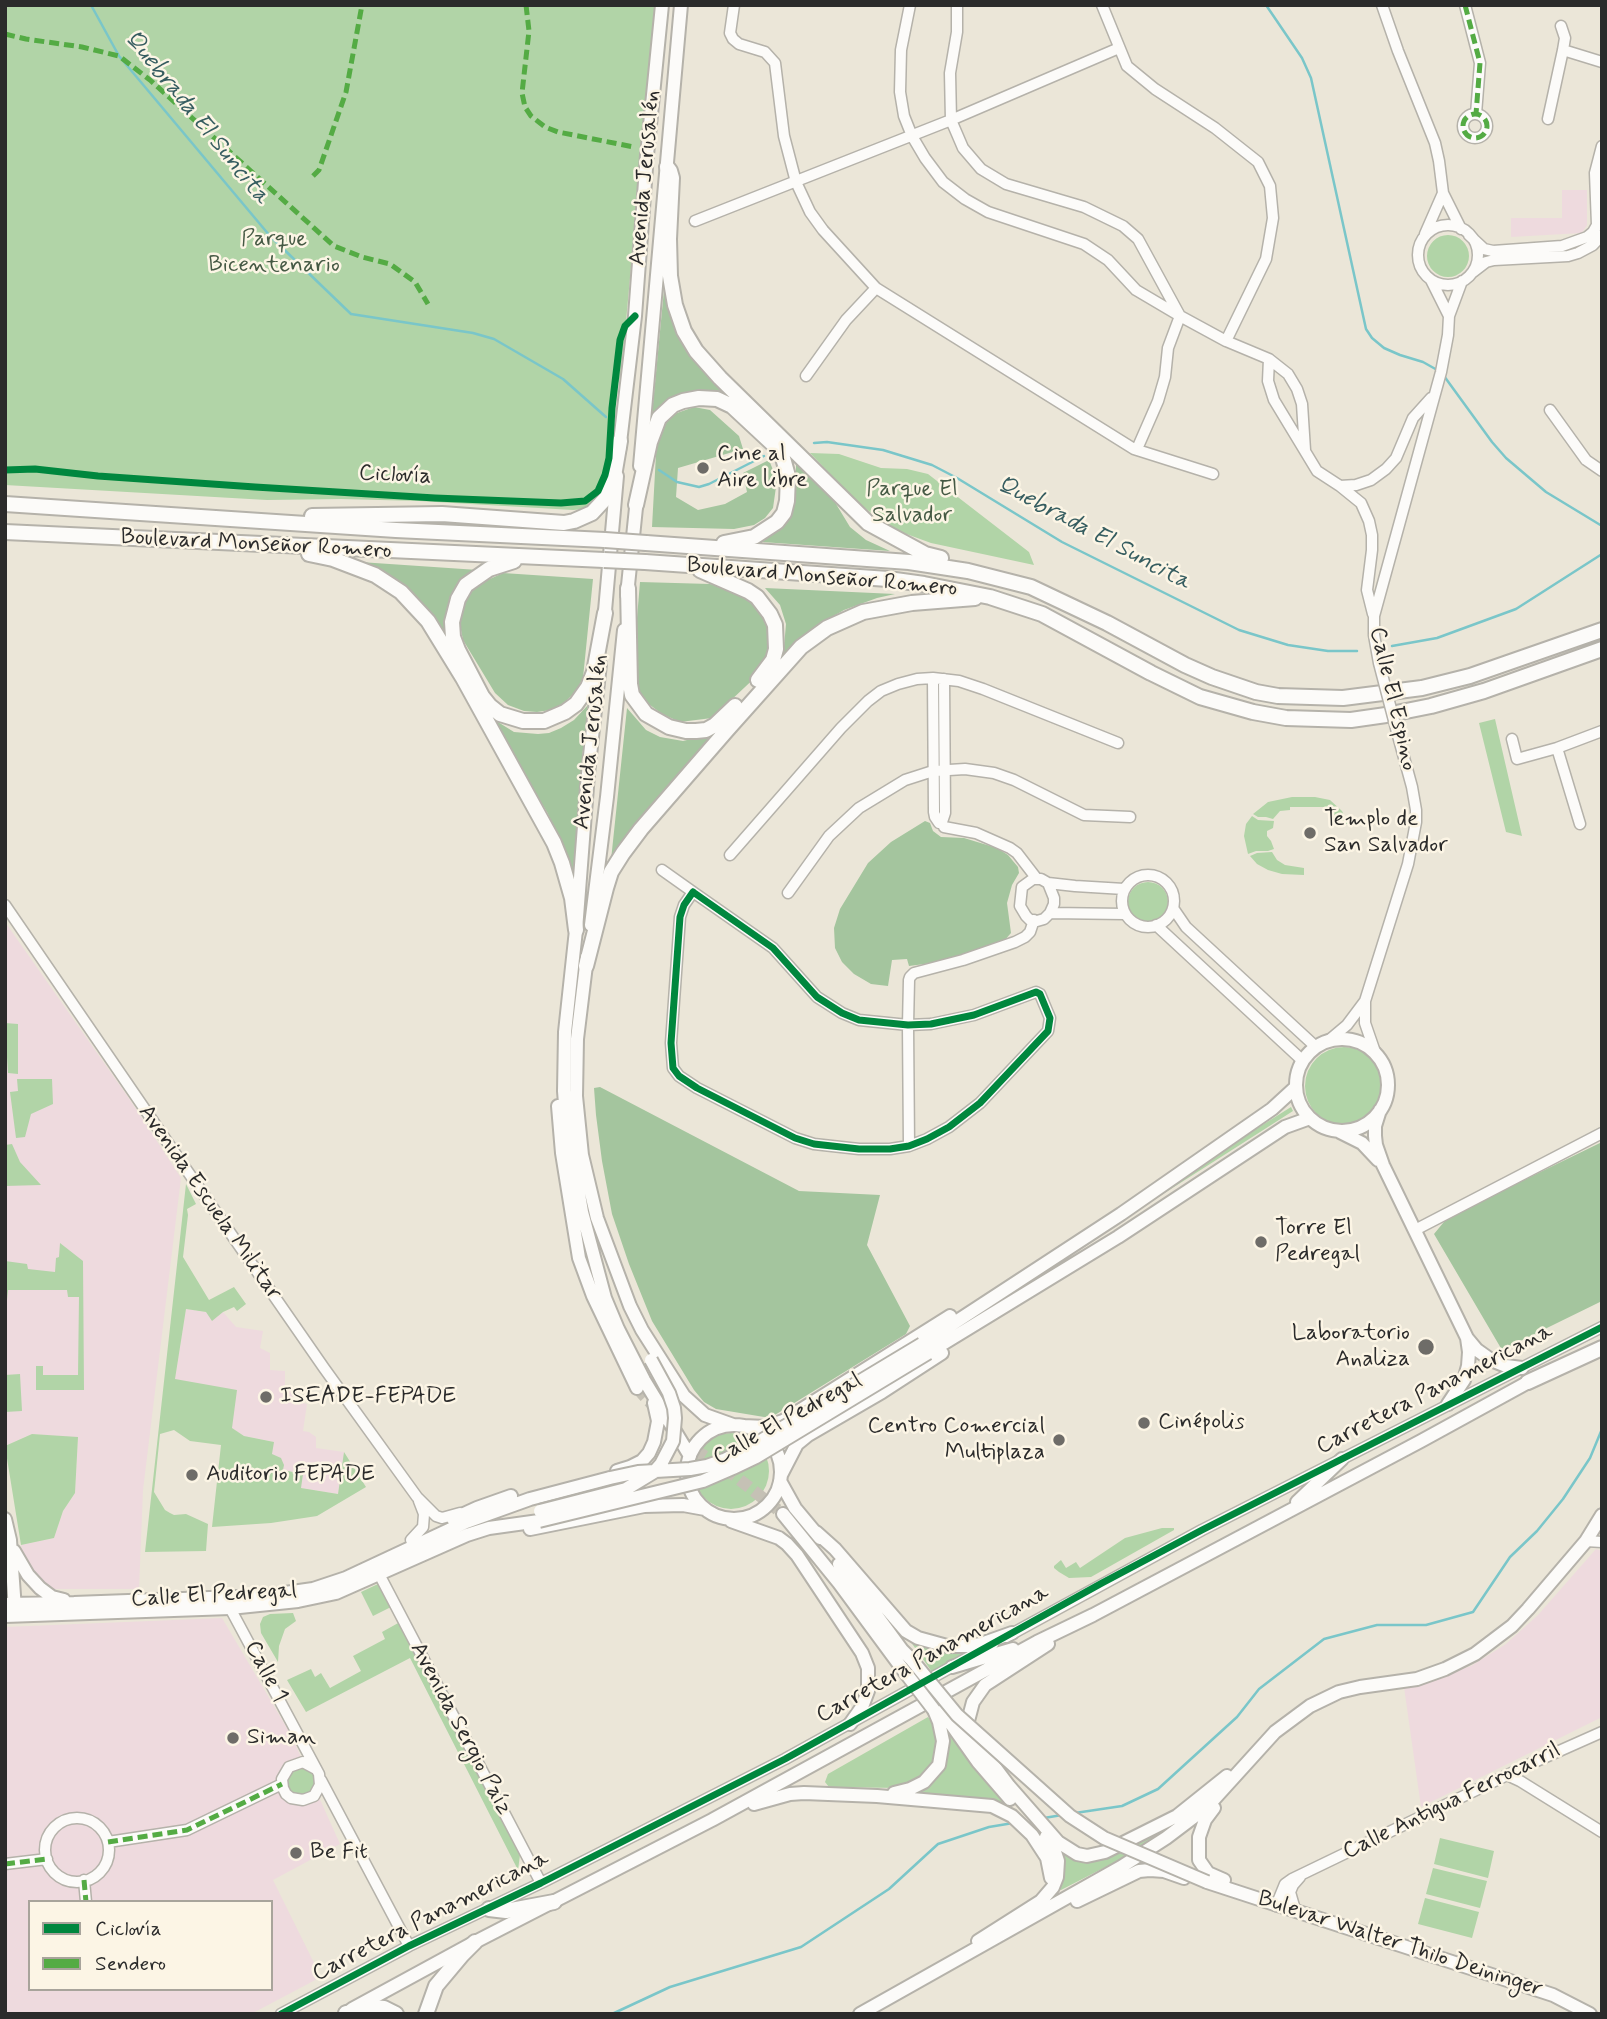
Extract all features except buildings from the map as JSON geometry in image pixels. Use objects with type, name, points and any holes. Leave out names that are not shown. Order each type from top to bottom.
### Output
[{"type":"highway","points":[[667,167],[672,178],[668,260],[675,305],[684,331],[696,351],[720,378],[868,523],[925,554],[1010,573],[1031,587]]},
{"type":"highway","points":[[636,505],[653,430],[664,412],[683,401],[699,398],[717,399],[732,406],[775,446],[783,458],[787,469],[788,501],[777,522],[754,537],[736,542],[686,547]]},
{"type":"highway","points":[[245,519],[352,514],[442,514],[564,523],[583,518],[605,499],[613,482],[620,441]]},
{"type":"highway","name":"Boulevard Monseñor Romero","points":[[5,504],[396,530],[605,540],[909,562],[968,571],[1031,587],[1212,677],[1256,692],[1298,698],[1366,696],[1433,685],[1479,673],[1602,630]]},
{"type":"highway","name":"Boulevard Monseñor Romero","points":[[5,532],[645,562],[924,583],[990,597],[1042,614],[1182,689],[1253,712],[1286,718],[1351,720],[1430,706],[1484,691],[1602,649]]},
{"type":"highway","points":[[242,544],[310,554],[358,567],[386,581],[419,610],[436,632],[463,678],[554,843],[572,898],[576,930]]},
{"type":"highway","points":[[528,558],[498,566],[472,579],[461,591],[453,614],[452,630],[458,650],[482,696],[500,714],[523,721],[544,721],[576,704],[589,687],[594,672],[605,613]]},
{"type":"highway","points":[[628,588],[632,695],[646,713],[669,727],[686,732],[706,730],[724,718],[767,670],[773,660],[777,638],[770,614],[757,597],[730,582],[685,565]]},
{"type":"highway","points":[[586,966],[611,872],[623,853],[801,647],[827,628],[863,612],[912,603],[990,597]]},
{"type":"highway","points":[[1528,1382],[1602,1348]]},
{"type":"highway","points":[[489,1909],[506,1911],[554,1902]]},
{"type":"highway","points":[[426,2014],[436,1986],[475,1942]]},
{"type":"highway","points":[[433,2014],[448,1974]]},
{"type":"highway","points":[[345,2013],[373,2007],[384,2008],[396,2014]]},
{"type":"main road","name":"Avenida Jerusalén","points":[[662,5],[635,316],[620,441],[588,774],[565,1032],[564,1091],[571,1150],[585,1223],[605,1298],[641,1384],[688,1462]]},
{"type":"main road","name":"Avenida Jerusalén","points":[[681,5],[607,797],[577,1039],[576,1096],[582,1154],[597,1218],[642,1330],[684,1396],[705,1415],[738,1426]]},
{"type":"main road","points":[[1383,1165],[1362,1143],[1351,1136],[1321,1126],[1310,1118],[1299,1101],[1297,1073],[1303,1060],[1322,1044],[1340,1039],[1353,1040],[1375,1052],[1382,1062],[1388,1087],[1375,1126],[1375,1136],[1383,1165],[1467,1338],[1490,1360],[1522,1368]]},
{"type":"main road","name":"Calle El Pedregal","points":[[10,1610],[230,1608],[325,1596],[503,1520],[539,1516],[703,1480],[733,1468],[756,1457],[925,1348],[1280,1103],[1296,1087]]},
{"type":"main road","points":[[1334,1130],[1361,1127],[1380,1110]]},
{"type":"main road","name":"Calle El Pedregal","points":[[10,1610],[74,1603],[264,1596],[313,1589],[355,1574],[466,1522],[530,1499],[625,1474],[690,1469],[724,1460],[1016,1299],[1118,1237],[1285,1127],[1310,1118]]},
{"type":"main road","points":[[705,1509],[691,1493],[687,1481],[688,1462],[698,1442],[707,1434],[721,1427],[756,1428],[783,1421],[1055,1250],[1122,1214]]},
{"type":"main road","points":[[539,1516],[626,1489],[654,1472],[673,1441],[675,1418],[669,1393],[618,1298],[597,1218]]},
{"type":"main road","points":[[721,1518],[738,1519],[759,1512],[774,1497],[797,1444],[922,1366],[1016,1299]]},
{"type":"main road","points":[[1448,1404],[1464,1380],[1469,1352],[1467,1338]]},
{"type":"main road","name":"Carretera Panamericana","points":[[345,2013],[475,1942],[712,1820],[1037,1642],[1293,1509],[1602,1341]]},
{"type":"main road","points":[[355,1574],[372,1560],[477,1508],[526,1492],[630,1468],[642,1461],[654,1442],[658,1416],[652,1397],[641,1384]]},
{"type":"main road","points":[[738,1426],[759,1433],[772,1445],[780,1461],[781,1478],[795,1508],[906,1631],[918,1638],[947,1646],[981,1644],[1012,1633]]},
{"type":"main road","points":[[1293,1509],[1301,1497],[1342,1459]]},
{"type":"main road","points":[[608,1473],[675,1466],[688,1462]]},
{"type":"main road","points":[[467,1535],[538,1527],[643,1506],[683,1504],[705,1509],[721,1518],[779,1538],[797,1555],[862,1653],[868,1673],[868,1691],[862,1707],[850,1724]]},
{"type":"main road","points":[[783,1514],[905,1660]]},
{"type":"main road","points":[[5,1518],[17,1558],[40,1588],[52,1597],[74,1603]]},
{"type":"main road","points":[[816,1532],[936,1709],[1015,1811],[1037,1829],[1077,1854],[1094,1856],[1177,1816],[1208,1793],[1275,1732],[1310,1706],[1339,1692],[1417,1679],[1475,1654],[1512,1626],[1564,1568],[1601,1518]]},
{"type":"main road","points":[[5,1561],[10,1540]]},
{"type":"main road","points":[[10,1540],[10,1610]]},
{"type":"main road","points":[[904,1989],[1041,1900],[1057,1877],[1058,1861],[1053,1847],[1037,1829],[969,1733],[968,1721],[973,1702],[991,1681],[1093,1615]]},
{"type":"main road","points":[[952,1667],[1037,1642]]},
{"type":"main road","name":"Bulevar Walter Thilo Deininger","points":[[905,1660],[957,1715],[1070,1816],[1104,1838],[1208,1882],[1553,1995],[1590,2014]]},
{"type":"main road","points":[[877,1796],[918,1786],[934,1772],[942,1757],[943,1741],[936,1709]]},
{"type":"main road","points":[[860,2014],[1121,1867],[1177,1831],[1207,1807],[1275,1732]]},
{"type":"main road","points":[[1258,1752],[1205,1820],[1199,1837],[1199,1860],[1203,1868],[1217,1878],[1277,1903],[1294,1906],[1305,1914]]},
{"type":"main road","points":[[712,1820],[766,1800],[804,1793],[979,1804],[1015,1811]]},
{"type":"main road","points":[[988,1943],[1133,1874],[1150,1870],[1175,1874],[1223,1895],[1256,1905],[1298,1915],[1305,1914]]},
{"type":"main road","points":[[1256,1905],[1295,1920],[1311,1923],[1328,1921]]},
{"type":"street","points":[[734,5],[730,33],[733,39],[739,44],[765,52],[775,63],[784,136],[796,182],[810,212],[876,288],[1137,449],[1213,474]]},
{"type":"street","points":[[910,5],[901,50],[900,92],[904,116],[912,136],[943,182],[988,212],[1084,244],[1108,260],[1136,290],[1226,341],[1269,359],[1288,374],[1297,389],[1302,404],[1306,450]]},
{"type":"street","points":[[957,5],[957,32],[950,73],[951,120],[963,148],[981,169],[1006,184],[1084,207],[1123,226],[1138,239],[1180,316],[1168,348],[1165,377],[1158,401],[1137,449]]},
{"type":"street","points":[[1102,5],[1127,66],[1258,162],[1270,186],[1273,218],[1266,259],[1226,341]]},
{"type":"street","points":[[1382,5],[1435,143],[1443,193],[1475,244],[1477,258],[1474,268],[1465,279]]},
{"type":"street","points":[[1465,5],[1480,63],[1476,114]]},
{"type":"street","points":[[1548,118],[1565,38],[1561,26]]},
{"type":"street","points":[[695,221],[912,136],[1119,48]]},
{"type":"street","points":[[1563,50],[1602,62]]},
{"type":"street","points":[[1601,148],[1602,162]]},
{"type":"street","points":[[1594,244],[1593,232],[1597,225],[1595,173],[1601,148]]},
{"type":"street","points":[[1602,174],[1602,192]]},
{"type":"street","points":[[1443,193],[1418,251],[1418,261],[1422,271],[1432,280],[1446,285],[1465,279],[1478,267],[1493,260],[1578,253],[1594,244],[1602,235]]},
{"type":"street","points":[[1423,239],[1432,230],[1452,226],[1465,232],[1484,249],[1493,251],[1594,244]]},
{"type":"street","name":"Calle El Espino","points":[[1375,1052],[1365,1023],[1365,1001],[1408,864],[1416,810],[1379,663],[1374,616],[1445,354],[1449,316],[1465,279]]},
{"type":"street","points":[[1432,280],[1449,316]]},
{"type":"street","points":[[806,376],[846,320],[876,288]]},
{"type":"street","points":[[1269,359],[1268,381],[1274,400],[1317,471],[1361,503],[1369,521],[1372,550],[1367,590],[1374,616]]},
{"type":"street","points":[[1340,486],[1371,480],[1386,469],[1396,458],[1413,418],[1433,395]]},
{"type":"street","points":[[1550,410],[1586,460],[1602,471]]},
{"type":"street","points":[[939,678],[945,770],[945,813],[942,824]]},
{"type":"street","points":[[939,678],[933,771],[934,812],[942,824],[1010,848],[1037,879],[1048,883],[1124,889]]},
{"type":"street","points":[[730,855],[867,701],[898,684],[917,679],[939,678],[983,689],[1118,743]]},
{"type":"street","points":[[1512,740],[1517,759],[1602,731]]},
{"type":"street","points":[[1557,748],[1580,824]]},
{"type":"street","points":[[788,893],[829,836],[859,807],[905,780],[933,771],[980,770],[1004,776],[1084,815],[1130,817]]},
{"type":"street","points":[[662,870],[773,947],[809,990],[829,1006],[859,1020],[908,1025],[931,1024],[974,1015],[1036,992],[1040,993],[1049,1018],[1049,1027],[1046,1034],[980,1102],[948,1127],[927,1139],[891,1149],[859,1149],[814,1144],[795,1138],[697,1087],[679,1076],[673,1068],[671,1043],[680,917],[693,892]]},
{"type":"street","points":[[1154,875],[1168,884],[1174,900],[1173,908],[1169,915],[1156,925],[1141,926],[1125,914],[1122,906],[1124,889],[1137,877],[1154,875]]},
{"type":"street","points":[[1037,879],[1022,887],[1020,899],[1020,906],[1026,916],[1034,920],[1044,919],[1054,904],[1048,883]]},
{"type":"street","name":"Avenida Escuela Militar","points":[[5,905],[324,1368],[418,1497],[436,1516],[442,1518],[477,1508]]},
{"type":"street","points":[[1173,908],[1186,928],[1322,1044]]},
{"type":"street","points":[[1050,913],[1125,914]]},
{"type":"street","points":[[909,1146],[909,981],[914,974],[1015,942],[1025,937],[1034,920]]},
{"type":"street","points":[[1156,925],[1303,1060]]},
{"type":"street","name":"Calle El Espino","points":[[1322,1044],[1347,1025],[1365,1001]]},
{"type":"street","points":[[1415,1230],[1602,1133]]},
{"type":"street","name":"Carretera Panamericana","points":[[281,2014],[409,1946],[541,1883],[850,1724],[1180,1542],[1602,1327]]},
{"type":"street","points":[[411,1540],[423,1527],[424,1514],[418,1497]]},
{"type":"street","points":[[1586,1541],[1602,1542]]},
{"type":"street","name":"Avenida Sergio Paíz","points":[[379,1574],[541,1883]]},
{"type":"street","name":"Calle 1","points":[[230,1608],[409,1946]]},
{"type":"street","name":"Calle Antigua Ferrocarril","points":[[1277,1903],[1285,1884],[1507,1775],[1602,1732]]},
{"type":"street","points":[[299,1737],[299,1751],[293,1764],[283,1774],[282,1784],[286,1794],[291,1798],[320,1802],[335,1810]]},
{"type":"street","points":[[293,1764],[303,1762],[316,1769]]},
{"type":"street","points":[[1530,1764],[1530,1779],[1535,1792]]},
{"type":"street","points":[[1507,1775],[1602,1832]]},
{"type":"street","points":[[309,1799],[318,1791],[320,1779]]},
{"type":"street","points":[[108,1842],[187,1830],[282,1784]]},
{"type":"street","points":[[79,1818],[94,1823],[102,1830],[108,1842],[109,1854],[103,1867],[97,1874],[84,1880],[69,1880],[60,1876],[47,1859],[46,1846],[49,1836],[59,1824],[69,1819],[79,1818]]},
{"type":"street","points":[[5,1864],[47,1859]]},
{"type":"street","points":[[1294,1906],[1290,1892],[1303,1875]]},
{"type":"street","points":[[84,1880],[86,1900]]},
{"type":"shaded area","points":[[1562,190],[1587,190],[1587,225],[1582,233],[1511,237],[1511,218],[1562,218]]},
{"type":"shaded area","points":[[5,922],[128,1097],[181,1178],[143,1490],[139,1589],[54,1589],[36,1576],[27,1564],[21,1545],[54,1538],[63,1511],[75,1493],[78,1438],[32,1434],[5,1446]]},
{"type":"shaded area","name":"ISEADE-FEPADE","points":[[186,1309],[223,1312],[236,1327],[263,1331],[260,1348],[270,1353],[270,1370],[285,1371],[285,1390],[297,1391],[297,1402],[307,1404],[303,1431],[316,1437],[316,1448],[344,1452],[338,1494],[301,1488],[282,1470],[272,1454],[273,1442],[244,1436],[231,1428],[175,1379]]},
{"type":"shaded area","points":[[1596,1549],[1602,1551],[1602,1717],[1421,1807],[1404,1687],[1471,1666],[1506,1644],[1538,1615]]},
{"type":"shaded area","points":[[222,1618],[291,1735],[340,1844],[273,1880],[321,1977],[251,2014],[5,2014],[5,1627]]},
{"type":"green space","name":"Parque Bicentenario","points":[[5,5],[655,5],[621,376],[617,385],[608,481],[598,498],[583,509],[573,510],[419,501],[267,500],[5,485]]},
{"type":"green space","points":[[1448,235],[1463,241],[1469,256],[1463,271],[1448,277],[1433,271],[1427,256],[1433,241]]},
{"type":"green space","points":[[664,290],[669,303],[729,395],[715,390],[698,390],[670,398],[652,414]]},
{"type":"green space","points":[[694,407],[710,410],[739,436],[743,449],[678,468],[676,497],[698,510],[725,504],[747,492],[743,473],[769,460],[777,480],[773,508],[765,518],[754,525],[734,529],[652,527],[657,436],[665,423],[677,413]]},
{"type":"green space","name":"Parque El Salvador","points":[[810,453],[839,454],[881,468],[907,469],[928,474],[1029,552],[1034,565],[931,543],[890,528],[855,500]]},
{"type":"green space","points":[[796,460],[833,499],[850,527],[866,540],[890,551],[762,542],[776,532],[792,510],[796,498]]},
{"type":"green space","points":[[360,562],[478,570],[455,592],[449,606],[448,641]]},
{"type":"green space","points":[[503,573],[593,579],[583,678],[576,691],[563,704],[551,710],[524,711],[508,705],[495,693],[463,640],[459,620],[468,594],[481,583]]},
{"type":"green space","points":[[640,582],[710,584],[734,589],[752,600],[767,617],[772,635],[768,657],[761,672],[712,718],[680,722],[662,714],[642,699],[636,681]]},
{"type":"green space","points":[[765,588],[895,594],[844,610],[820,624],[783,658],[786,624],[780,605]]},
{"type":"green space","points":[[588,705],[573,875],[547,812],[485,714],[514,732],[538,734],[561,728],[574,720]]},
{"type":"green space","points":[[627,708],[646,730],[660,737],[683,741],[719,732],[611,860]]},
{"type":"green space","points":[[1495,719],[1522,836],[1506,832],[1479,723]]},
{"type":"green space","points":[[1292,797],[1330,800],[1342,811],[1348,824],[1333,822],[1333,813],[1325,812],[1324,807],[1290,807],[1290,810],[1280,811],[1273,819],[1253,814],[1268,802]]},
{"type":"green space","points":[[1252,816],[1258,820],[1274,821],[1273,828],[1267,831],[1267,836],[1274,849],[1248,854],[1244,836],[1246,824]]},
{"type":"green space","points":[[925,821],[930,823],[933,831],[941,837],[964,838],[997,848],[1008,855],[1018,867],[1019,873],[1007,903],[1011,933],[1004,941],[940,962],[909,966],[907,959],[892,960],[888,986],[871,984],[854,974],[842,962],[835,948],[834,928],[840,909],[868,863],[891,842]]},
{"type":"green space","points":[[1272,852],[1277,860],[1285,865],[1304,868],[1304,875],[1268,870],[1250,856]]},
{"type":"green space","points":[[1148,882],[1162,888],[1168,902],[1162,916],[1148,922],[1134,916],[1128,902],[1134,888]]},
{"type":"green space","points":[[5,1023],[18,1024],[18,1074],[8,1073]]},
{"type":"green space","points":[[1336,1047],[1352,1047],[1366,1053],[1377,1064],[1383,1078],[1383,1094],[1377,1108],[1366,1119],[1352,1125],[1336,1125],[1322,1119],[1311,1108],[1305,1094],[1305,1078],[1311,1064],[1322,1053]]},
{"type":"green space","points":[[17,1079],[52,1079],[53,1104],[31,1114],[25,1137],[16,1138],[10,1092],[18,1091]]},
{"type":"green space","points":[[600,1087],[799,1191],[880,1195],[867,1245],[910,1326],[906,1334],[770,1418],[716,1409],[704,1402],[652,1321],[612,1214],[596,1115],[594,1088]]},
{"type":"green space","points":[[1291,1107],[1293,1111],[784,1436],[779,1429]]},
{"type":"green space","points":[[1602,1142],[1602,1301],[1502,1350],[1434,1234],[1448,1217]]},
{"type":"green space","points":[[12,1144],[20,1162],[41,1185],[5,1186],[5,1145]]},
{"type":"green space","name":"ISEADE-FEPADE","points":[[186,1184],[196,1204],[187,1209],[183,1257],[209,1300],[234,1287],[246,1304],[237,1311],[234,1307],[223,1312],[212,1321],[206,1312],[186,1309],[175,1379],[237,1390],[232,1428],[244,1436],[274,1442],[272,1454],[281,1458],[283,1470],[303,1474],[301,1488],[338,1494],[344,1452],[366,1487],[317,1516],[271,1523],[212,1527],[221,1445],[190,1441],[174,1430],[160,1434],[154,1492],[165,1510],[170,1513],[186,1514],[208,1524],[206,1551],[145,1552]]},
{"type":"green space","points":[[60,1243],[83,1261],[84,1390],[36,1390],[36,1366],[43,1366],[43,1375],[78,1375],[79,1297],[68,1297],[67,1290],[8,1290],[5,1300],[5,1261],[27,1264],[28,1269],[55,1272]]},
{"type":"green space","points":[[20,1374],[22,1411],[5,1412],[5,1375]]},
{"type":"green space","points":[[724,1433],[738,1433],[752,1439],[763,1450],[769,1471],[766,1486],[758,1498],[738,1509],[724,1509],[710,1503],[699,1492],[693,1478],[693,1464],[699,1450],[710,1439]]},
{"type":"green space","points":[[32,1434],[78,1437],[75,1493],[63,1511],[54,1538],[21,1545],[5,1446]]},
{"type":"green space","points":[[1162,1528],[1174,1530],[1091,1577],[1069,1578],[1054,1568],[1061,1560],[1066,1568],[1076,1562],[1080,1568],[1125,1538]]},
{"type":"green space","points":[[378,1584],[391,1607],[373,1616],[361,1592]]},
{"type":"green space","points":[[293,1613],[296,1621],[285,1629],[279,1646],[278,1662],[261,1633],[260,1624],[263,1617],[270,1614]]},
{"type":"green space","points":[[400,1622],[520,1855],[518,1870],[410,1658],[306,1712],[287,1680],[311,1669],[315,1677],[321,1673],[330,1688],[361,1671],[353,1656],[385,1639],[382,1632]]},
{"type":"green space","points":[[908,1638],[933,1648],[964,1655],[932,1672]]},
{"type":"green space","points":[[928,1717],[938,1736],[934,1765],[928,1776],[900,1788],[829,1787],[825,1782],[828,1774]]},
{"type":"green space","points":[[943,1721],[982,1776],[1008,1805],[995,1800],[913,1796],[934,1776]]},
{"type":"green space","points":[[301,1767],[311,1771],[315,1781],[311,1791],[301,1795],[291,1791],[287,1781],[291,1771]]},
{"type":"green space","points":[[1165,1831],[1152,1843],[1059,1889],[1064,1871],[1058,1847],[1075,1857],[1135,1843]]},
{"type":"green space","points":[[1440,1838],[1494,1851],[1488,1878],[1434,1864]]},
{"type":"green space","points":[[1433,1868],[1487,1881],[1480,1908],[1426,1894]]},
{"type":"green space","points":[[1425,1898],[1479,1912],[1472,1938],[1418,1924]]},
{"type":"waterway","name":"Quebrada El Suncita","points":[[91,5],[119,56],[270,236],[351,314],[473,333],[494,339],[563,379],[606,417]]},
{"type":"waterway","points":[[1266,5],[1302,58],[1311,78],[1366,329],[1384,348],[1423,362],[1439,371]]},
{"type":"waterway","points":[[1444,376],[1506,458],[1546,492],[1602,526]]},
{"type":"waterway","name":"Quebrada El Suncita","points":[[814,443],[827,442],[883,450],[932,465],[1062,542],[1239,630],[1288,645],[1328,651],[1357,651]]},
{"type":"waterway","name":"Quebrada El Suncita","points":[[659,470],[677,482],[699,487],[764,456]]},
{"type":"waterway","name":"Quebrada El Suncita","points":[[1392,646],[1437,638],[1516,609],[1602,554]]},
{"type":"waterway","points":[[1075,1813],[1122,1806],[1158,1789],[1237,1717],[1259,1689],[1324,1639],[1377,1625],[1426,1625],[1473,1612],[1510,1557],[1537,1531],[1563,1499],[1590,1458],[1602,1429]]},
{"type":"waterway","points":[[1044,1818],[1062,1815]]},
{"type":"waterway","points":[[612,2014],[670,1987],[801,1947],[889,1889],[938,1844],[989,1827],[1013,1823]]},
{"type":"tunnel","points":[[637,1388],[658,1411]]},
{"type":"tunnel","points":[[681,1439],[686,1445],[726,1469],[783,1514]]},
{"type":"marked path","points":[[313,176],[319,170],[346,92],[362,5]]},
{"type":"marked path","points":[[526,5],[529,31],[522,93],[525,107],[531,116],[545,127],[558,132],[634,147]]},
{"type":"marked path","points":[[1465,5],[1480,63],[1476,114]]},
{"type":"marked path","points":[[5,34],[119,56],[150,80],[334,246],[390,264],[415,282],[428,304]]},
{"type":"marked path","points":[[1475,114],[1484,117],[1487,126],[1484,135],[1475,138],[1466,135],[1463,126],[1466,117],[1475,114]]},
{"type":"marked path","points":[[108,1842],[187,1830],[282,1784]]},
{"type":"marked path","points":[[5,1864],[47,1859]]},
{"type":"marked path","points":[[84,1880],[86,1900]]},
{"type":"cycle path","name":"Ciclovía","points":[[5,470],[35,469],[98,476],[435,498],[561,503],[585,501],[598,491],[605,475],[620,340],[625,326],[635,316]]},
{"type":"cycle path","points":[[693,892],[773,948],[817,997],[859,1020],[908,1025],[931,1024],[974,1015],[1036,992],[1040,994],[1050,1018],[1048,1031],[980,1103],[949,1127],[927,1139],[890,1149],[859,1149],[814,1144],[795,1138],[697,1088],[679,1076],[673,1068],[671,1043],[680,917],[693,892]]},
{"type":"cycle path","points":[[281,2014],[409,1946],[541,1883],[785,1759],[1202,1530],[1602,1327]]},
{"type":"place","name":"Cine al Aire libre","points":[[703,468]]},
{"type":"place","name":"Templo de San Salvador","points":[[1310,833]]},
{"type":"place","name":"Torre El Pedregal","points":[[1261,1242]]},
{"type":"place","name":"Laboratorio Analiza","points":[[1426,1347]]},
{"type":"place","name":"ISEADE-FEPADE","points":[[266,1397]]},
{"type":"place","name":"Cinépolis","points":[[1144,1423]]},
{"type":"place","name":"Centro Comercial Multiplaza","points":[[1059,1440]]},
{"type":"place","name":"Auditorio FEPADE","points":[[192,1475]]},
{"type":"place","name":"Siman","points":[[233,1738]]},
{"type":"place","name":"Be Fit","points":[[296,1853]]}]
